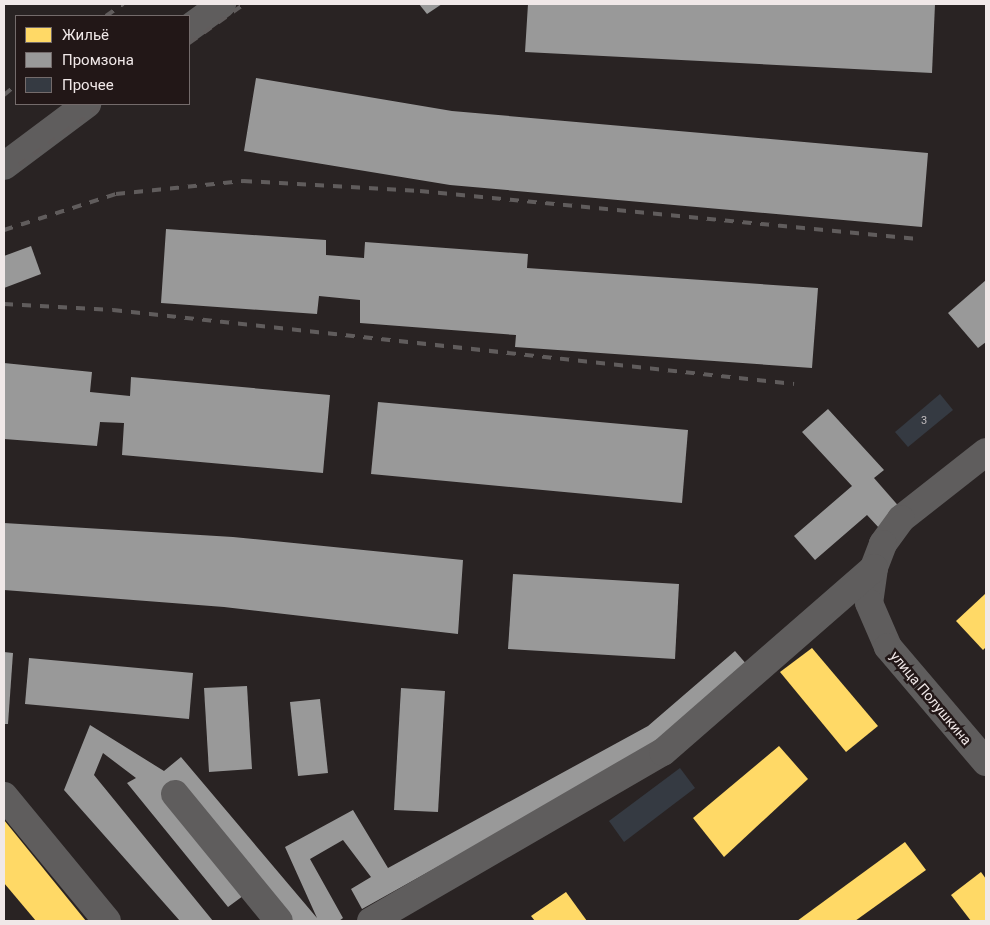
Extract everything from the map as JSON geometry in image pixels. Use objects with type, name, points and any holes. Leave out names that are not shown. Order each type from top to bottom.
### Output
[{"type":"street","points":[[190,27],[222,4]]},
{"type":"street","points":[[4,166],[86,105]]},
{"type":"street","points":[[370,921],[663,752],[874,568],[883,544],[901,519],[986,452]]},
{"type":"street","name":"улица Полушкина","points":[[874,568],[869,603],[888,647],[986,762]]},
{"type":"street","points":[[175,794],[280,921]]},
{"type":"street","points":[[4,796],[107,921]]},
{"type":"building: Жильё","points":[[985,594],[986,647],[983,650],[956,621]]},
{"type":"building: Жильё","points":[[812,648],[878,726],[846,752],[780,672]]},
{"type":"building: Жильё","points":[[779,746],[808,779],[724,857],[693,818]]},
{"type":"building: Жильё","points":[[4,820],[86,921],[36,921],[4,883]]},
{"type":"building: Жильё","points":[[905,842],[926,870],[855,921],[797,921]]},
{"type":"building: Жильё","points":[[981,872],[986,879],[986,921],[971,921],[951,895]]},
{"type":"building: Жильё","points":[[566,892],[587,921],[535,921],[531,916]]},
{"type":"building: Промзона","points":[[419,4],[442,4],[427,14]]},
{"type":"building: Промзона","points":[[528,4],[935,4],[932,73],[525,52]]},
{"type":"building: Промзона","points":[[256,78],[452,111],[928,153],[922,227],[450,185],[244,151]]},
{"type":"building: Промзона","points":[[166,229],[326,240],[326,255],[364,258],[365,242],[528,254],[527,268],[818,288],[812,368],[515,347],[516,335],[360,323],[360,300],[319,296],[317,314],[161,303]]},
{"type":"building: Промзона","points":[[31,246],[41,274],[4,288],[4,256]]},
{"type":"building: Промзона","points":[[986,280],[986,342],[978,348],[948,313]]},
{"type":"building: Промзона","points":[[4,363],[92,372],[90,392],[130,396],[131,377],[330,395],[323,473],[122,455],[124,423],[100,422],[97,446],[4,439]]},
{"type":"building: Промзона","points":[[378,402],[688,430],[682,503],[371,474]]},
{"type":"building: Промзона","points":[[828,409],[884,470],[874,478],[902,510],[880,529],[867,515],[815,560],[794,536],[852,486],[802,432]]},
{"type":"building: Промзона","points":[[4,523],[233,537],[463,560],[458,634],[224,607],[4,590]]},
{"type":"building: Промзона","points":[[513,574],[679,584],[675,659],[508,649]]},
{"type":"building: Промзона","points":[[735,651],[748,666],[658,744],[362,909],[351,889],[371,877],[343,840],[310,859],[343,918],[339,921],[291,921],[247,893],[228,907],[127,783],[136,778],[103,753],[94,775],[213,921],[180,921],[64,790],[90,725],[164,771],[181,757],[317,918],[285,847],[353,810],[388,868],[648,726]]},
{"type":"building: Промзона","points":[[4,652],[13,653],[8,724],[4,724]]},
{"type":"building: Промзона","points":[[29,658],[193,673],[189,719],[25,704]]},
{"type":"building: Промзона","points":[[247,686],[252,769],[209,772],[204,688]]},
{"type":"building: Промзона","points":[[401,688],[445,691],[438,812],[394,810]]},
{"type":"building: Промзона","points":[[320,699],[328,773],[298,776],[290,702]]},
{"type":"building: Прочее","points":[[940,394],[953,410],[908,447],[895,432]]},
{"type":"building: Прочее","points":[[680,768],[695,788],[624,842],[609,821]]},
{"type":"railway","points":[[107,15],[123,4]]},
{"type":"railway","points":[[190,42],[244,4]]},
{"type":"railway","points":[[4,95],[15,86]]},
{"type":"railway","points":[[4,175],[103,105]]},
{"type":"railway","points":[[4,230],[116,194],[243,181],[420,191],[918,239]]},
{"type":"railway","points":[[4,304],[113,310],[794,384]]}]
